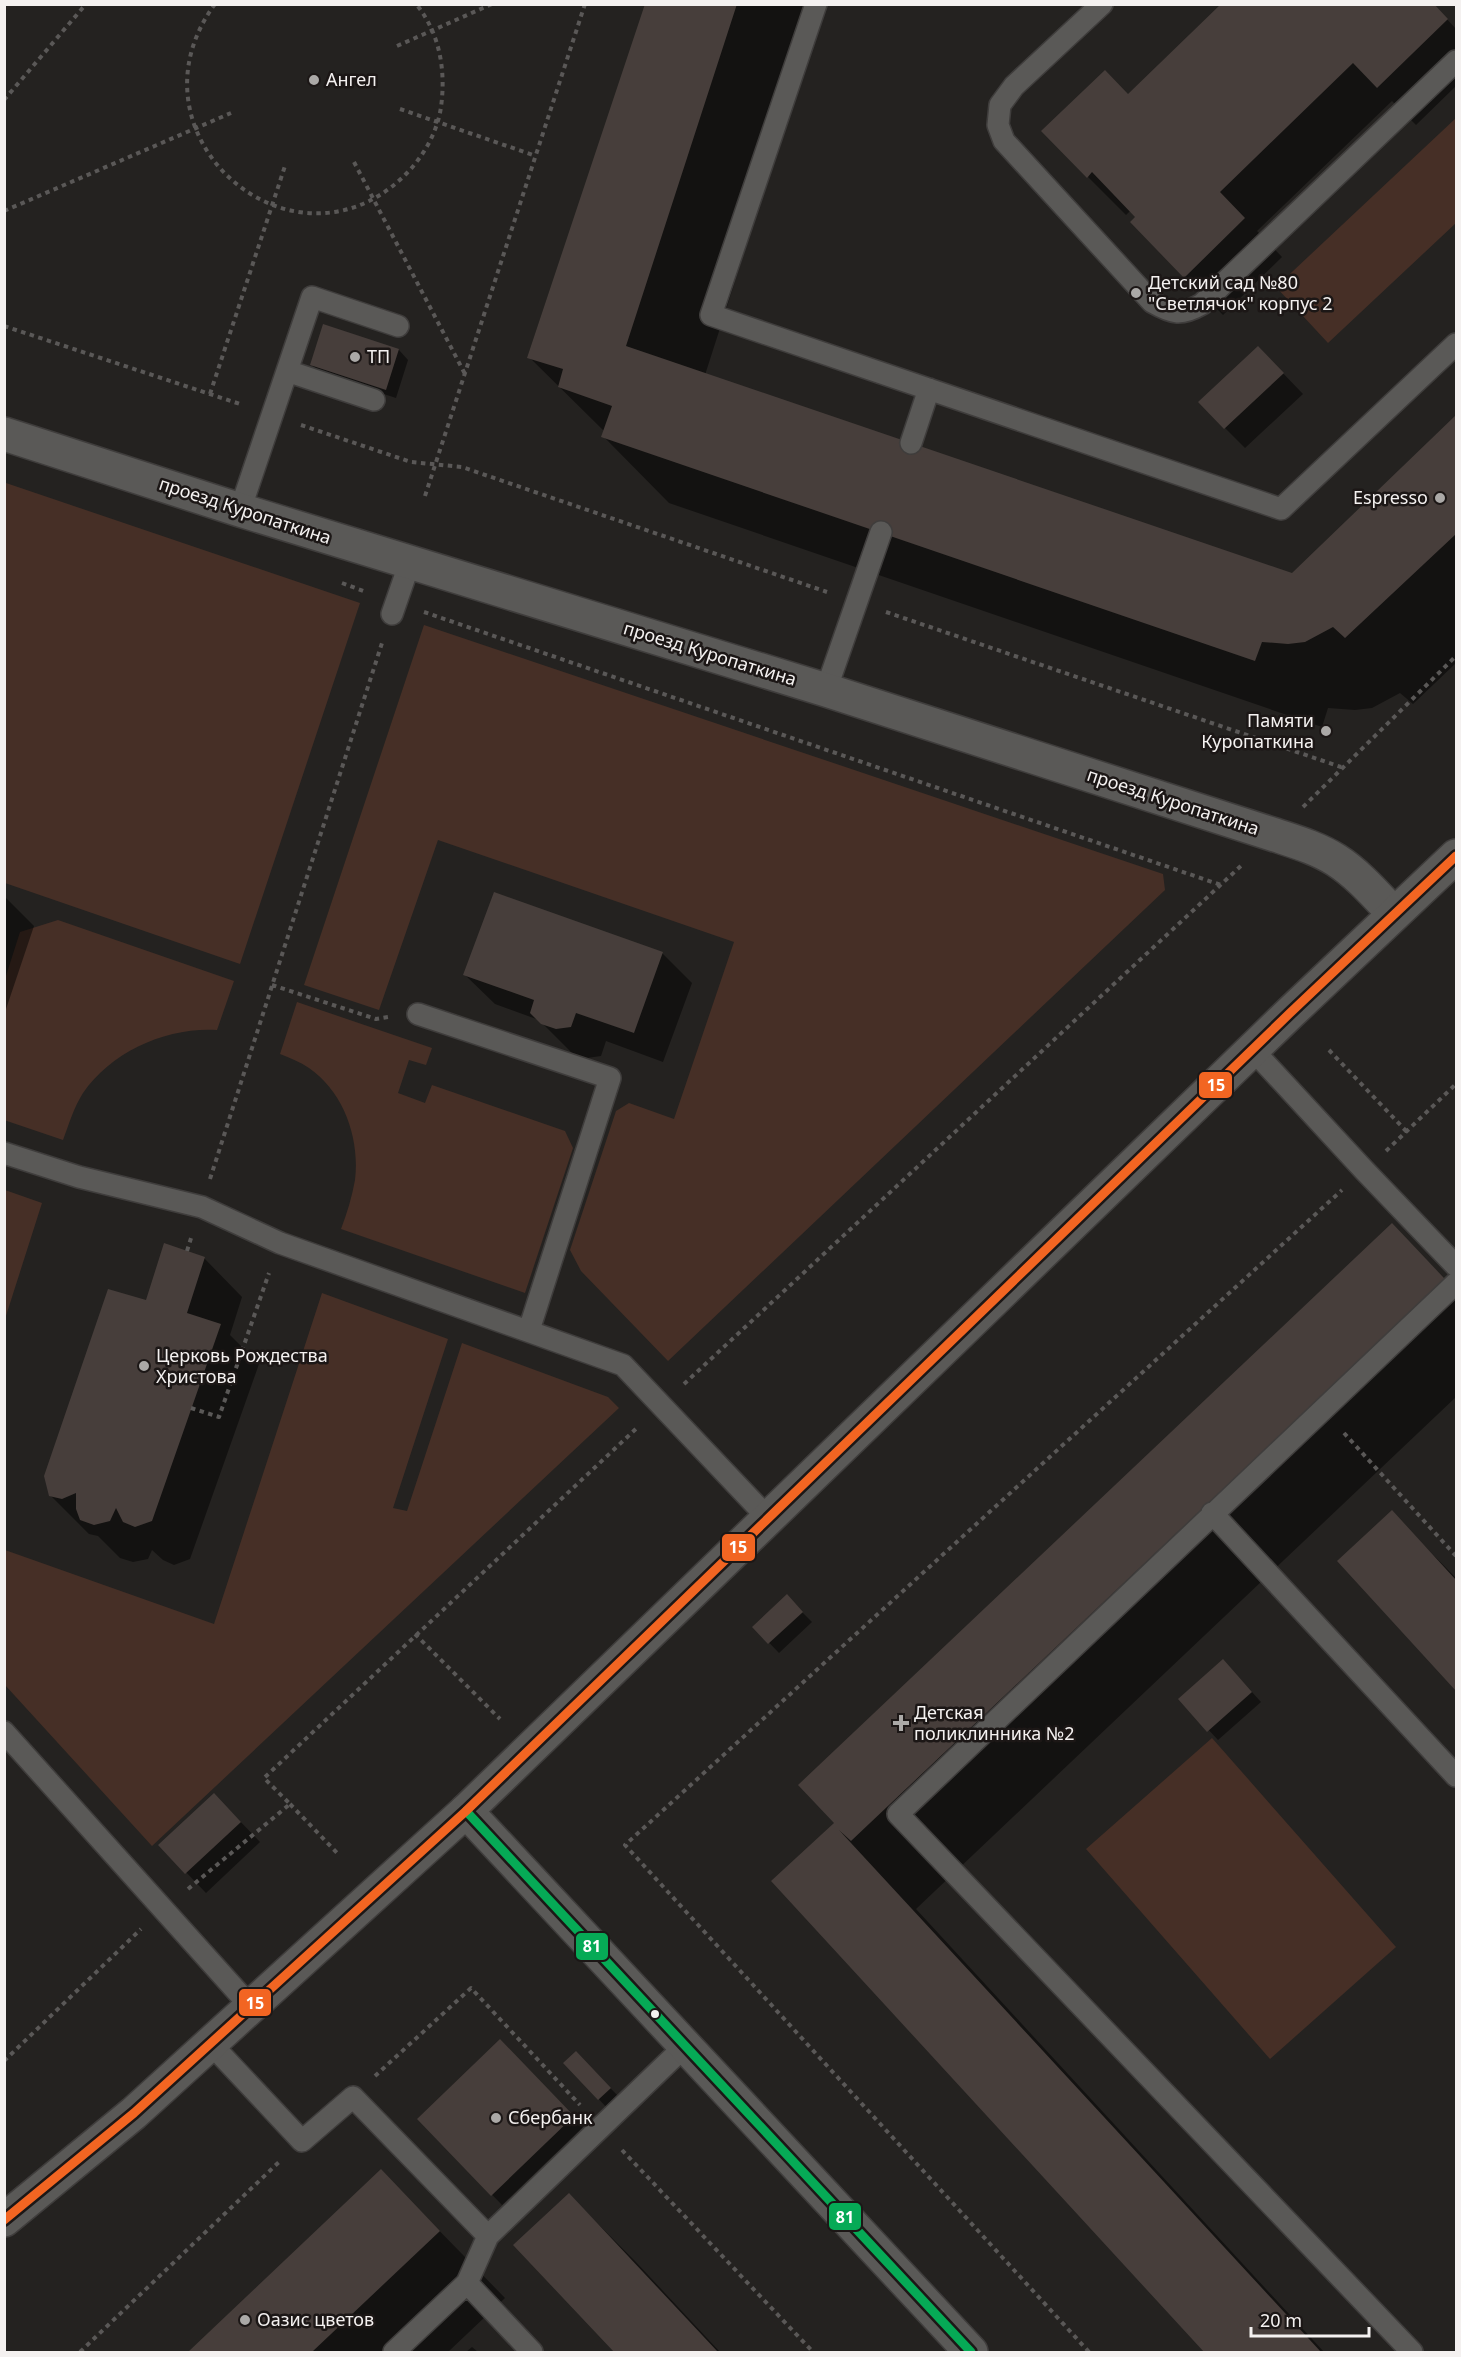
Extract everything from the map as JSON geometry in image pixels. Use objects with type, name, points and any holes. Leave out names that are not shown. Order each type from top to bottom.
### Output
[{"type":"street","name":"проезд Куропаткина","points":[[4,434],[240,510],[826,690],[1275,835],[1336,860],[1362,880],[1394,914]]},
{"type":"street","points":[[4,2220],[134,2113],[465,1811],[1456,856]]},
{"type":"street","points":[[465,1811],[970,2352]]},
{"type":"lane","points":[[816,4],[711,315],[1281,509],[1456,344]]},
{"type":"lane","points":[[1102,4],[1014,87],[1000,105],[998,125],[1004,141],[1152,302],[1168,311],[1187,313],[1202,304],[1456,61]]},
{"type":"lane","points":[[240,510],[312,297],[398,326]]},
{"type":"lane","points":[[287,371],[374,400]]},
{"type":"lane","points":[[911,443],[929,389]]},
{"type":"lane","points":[[826,690],[881,532]]},
{"type":"lane","points":[[394,608],[410,562]]},
{"type":"lane","points":[[418,1014],[610,1078],[529,1330]]},
{"type":"lane","points":[[1253,1050],[1456,1266]]},
{"type":"lane","points":[[4,1153],[79,1177],[202,1207],[280,1243],[623,1365],[663,1404],[769,1519]]},
{"type":"lane","points":[[1412,2352],[898,1814],[1456,1283]]},
{"type":"lane","points":[[1212,1513],[1456,1776]]},
{"type":"lane","points":[[4,1732],[251,2007]]},
{"type":"lane","points":[[211,2044],[302,2141],[352,2097],[488,2236]]},
{"type":"lane","points":[[394,2352],[467,2283],[488,2236],[685,2046]]},
{"type":"lane","points":[[467,2283],[532,2352]]},
{"type":"path","points":[[4,100],[86,4]]},
{"type":"path","points":[[215,4],[200,28],[191,52],[188,94],[195,128],[211,157],[233,183],[273,205],[315,212],[357,205],[373,198],[411,170],[423,153],[438,122],[443,92],[443,70],[439,49],[432,31],[416,4]]},
{"type":"path","points":[[397,46],[492,4]]},
{"type":"path","points":[[425,496],[585,4]]},
{"type":"path","points":[[400,109],[536,156]]},
{"type":"path","points":[[4,211],[231,113]]},
{"type":"path","points":[[354,162],[465,374]]},
{"type":"path","points":[[210,394],[285,166]]},
{"type":"path","points":[[4,326],[411,462],[462,467],[1341,767]]},
{"type":"path","points":[[340,583],[394,608],[1221,885]]},
{"type":"path","points":[[187,1251],[394,608]]},
{"type":"path","points":[[264,1778],[415,1634],[1275,835],[1341,767],[1456,656]]},
{"type":"path","points":[[272,985],[376,1019],[418,1014]]},
{"type":"path","points":[[1329,1050],[1407,1132]]},
{"type":"path","points":[[1089,2352],[626,1845],[1407,1132],[1456,1084]]},
{"type":"path","points":[[191,1408],[219,1417],[280,1243]]},
{"type":"path","points":[[1323,1410],[1456,1556]]},
{"type":"path","points":[[415,1634],[500,1719]]},
{"type":"path","points":[[290,1804],[337,1853]]},
{"type":"path","points":[[352,2097],[471,1988],[813,2352]]},
{"type":"path","points":[[80,2352],[302,2141]]},
{"type":"shaded area","points":[[1456,118],[1456,223],[1328,343],[1276,287]]},
{"type":"shaded area","points":[[6,483],[360,603],[240,964],[5,883]]},
{"type":"shaded area","points":[[424,625],[1163,874],[1165,890],[668,1361],[581,1271],[570,1250],[616,1111],[629,1103],[674,1119],[734,942],[438,840],[379,1010],[304,985]]},
{"type":"shaded area","points":[[58,920],[234,981],[217,1030],[198,1030],[160,1038],[125,1054],[109,1065],[83,1093],[63,1140],[4,1120],[5,979],[20,932]]},
{"type":"shaded area","points":[[297,1002],[432,1048],[426,1065],[409,1060],[398,1093],[425,1103],[432,1085],[565,1131],[573,1148],[525,1293],[341,1229],[355,1180],[356,1164],[352,1133],[332,1090],[306,1066],[280,1054]]},
{"type":"shaded area","points":[[4,1190],[42,1203],[5,1319]]},
{"type":"shaded area","points":[[322,1293],[448,1339],[393,1508],[407,1511],[462,1343],[608,1397],[619,1408],[152,1846],[5,1685],[5,1550],[214,1624]]},
{"type":"shaded area","points":[[1212,1738],[1396,1947],[1270,2059],[1086,1849]]},
{"type":"building","points":[[645,4],[737,4],[626,346],[1292,573],[1456,415],[1456,534],[1345,638],[1333,627],[1305,642],[1288,644],[1262,642],[1255,661],[601,437],[612,406],[558,387],[563,369],[527,358]]},
{"type":"building","points":[[1221,4],[1434,4],[1448,19],[1377,88],[1353,63],[1220,192],[1245,218],[1184,278],[1130,222],[1135,217],[1092,172],[1087,178],[1041,131],[1105,70],[1128,94]]},
{"type":"building","name":"ТП","points":[[323,324],[399,349],[386,390],[310,365]]},
{"type":"building","points":[[1258,346],[1284,373],[1224,429],[1198,402]]},
{"type":"building","points":[[494,892],[663,952],[634,1033],[576,1013],[571,1027],[556,1029],[541,1024],[530,1013],[534,1000],[463,975]]},
{"type":"building","points":[[1392,1223],[1445,1279],[851,1841],[839,1830],[1321,2352],[1204,2352],[771,1881],[834,1823],[798,1785]]},
{"type":"building","name":"Церковь Рождества Христова","points":[[164,1243],[205,1257],[187,1313],[221,1324],[152,1521],[135,1527],[123,1522],[116,1508],[110,1521],[94,1525],[80,1520],[76,1509],[76,1493],[62,1499],[49,1496],[44,1476],[108,1289],[146,1300]]},
{"type":"building","points":[[1392,1510],[1456,1580],[1456,1691],[1337,1561]]},
{"type":"building","points":[[787,1594],[803,1612],[768,1644],[752,1627]]},
{"type":"building","points":[[1223,1659],[1252,1692],[1207,1732],[1178,1699]]},
{"type":"building","points":[[214,1793],[241,1822],[185,1874],[158,1845]]},
{"type":"building","name":"Сбербанк","points":[[500,2039],[574,2116],[491,2196],[417,2119]]},
{"type":"building","points":[[576,2051],[611,2088],[598,2100],[563,2063]]},
{"type":"building","points":[[381,2169],[440,2231],[312,2352],[188,2352]]},
{"type":"building","points":[[569,2193],[718,2352],[614,2352],[513,2245]]},
{"type":"transit line","name":"15","points":[[4,2220],[134,2113],[466,1811],[1290,1013],[1456,856]]},
{"type":"transit line","name":"81","points":[[466,1811],[971,2352]]},
{"type":"place","name":"Ангел","points":[[314,80]]},
{"type":"place","name":"Детский сад №80 \"Светлячок\" корпус 2","points":[[1136,293]]},
{"type":"place","name":"ТП","points":[[355,357]]},
{"type":"place","name":"Espresso","points":[[1440,498]]},
{"type":"place","name":"Памяти Куропаткина","points":[[1326,731]]},
{"type":"place","name":"Церковь Рождества Христова","points":[[144,1366]]},
{"type":"place","name":"Детская поликлинника №2","points":[[901,1723]]},
{"type":"place","name":"Сбербанк","points":[[496,2118]]},
{"type":"place","name":"Оазис цветов","points":[[245,2320]]}]
